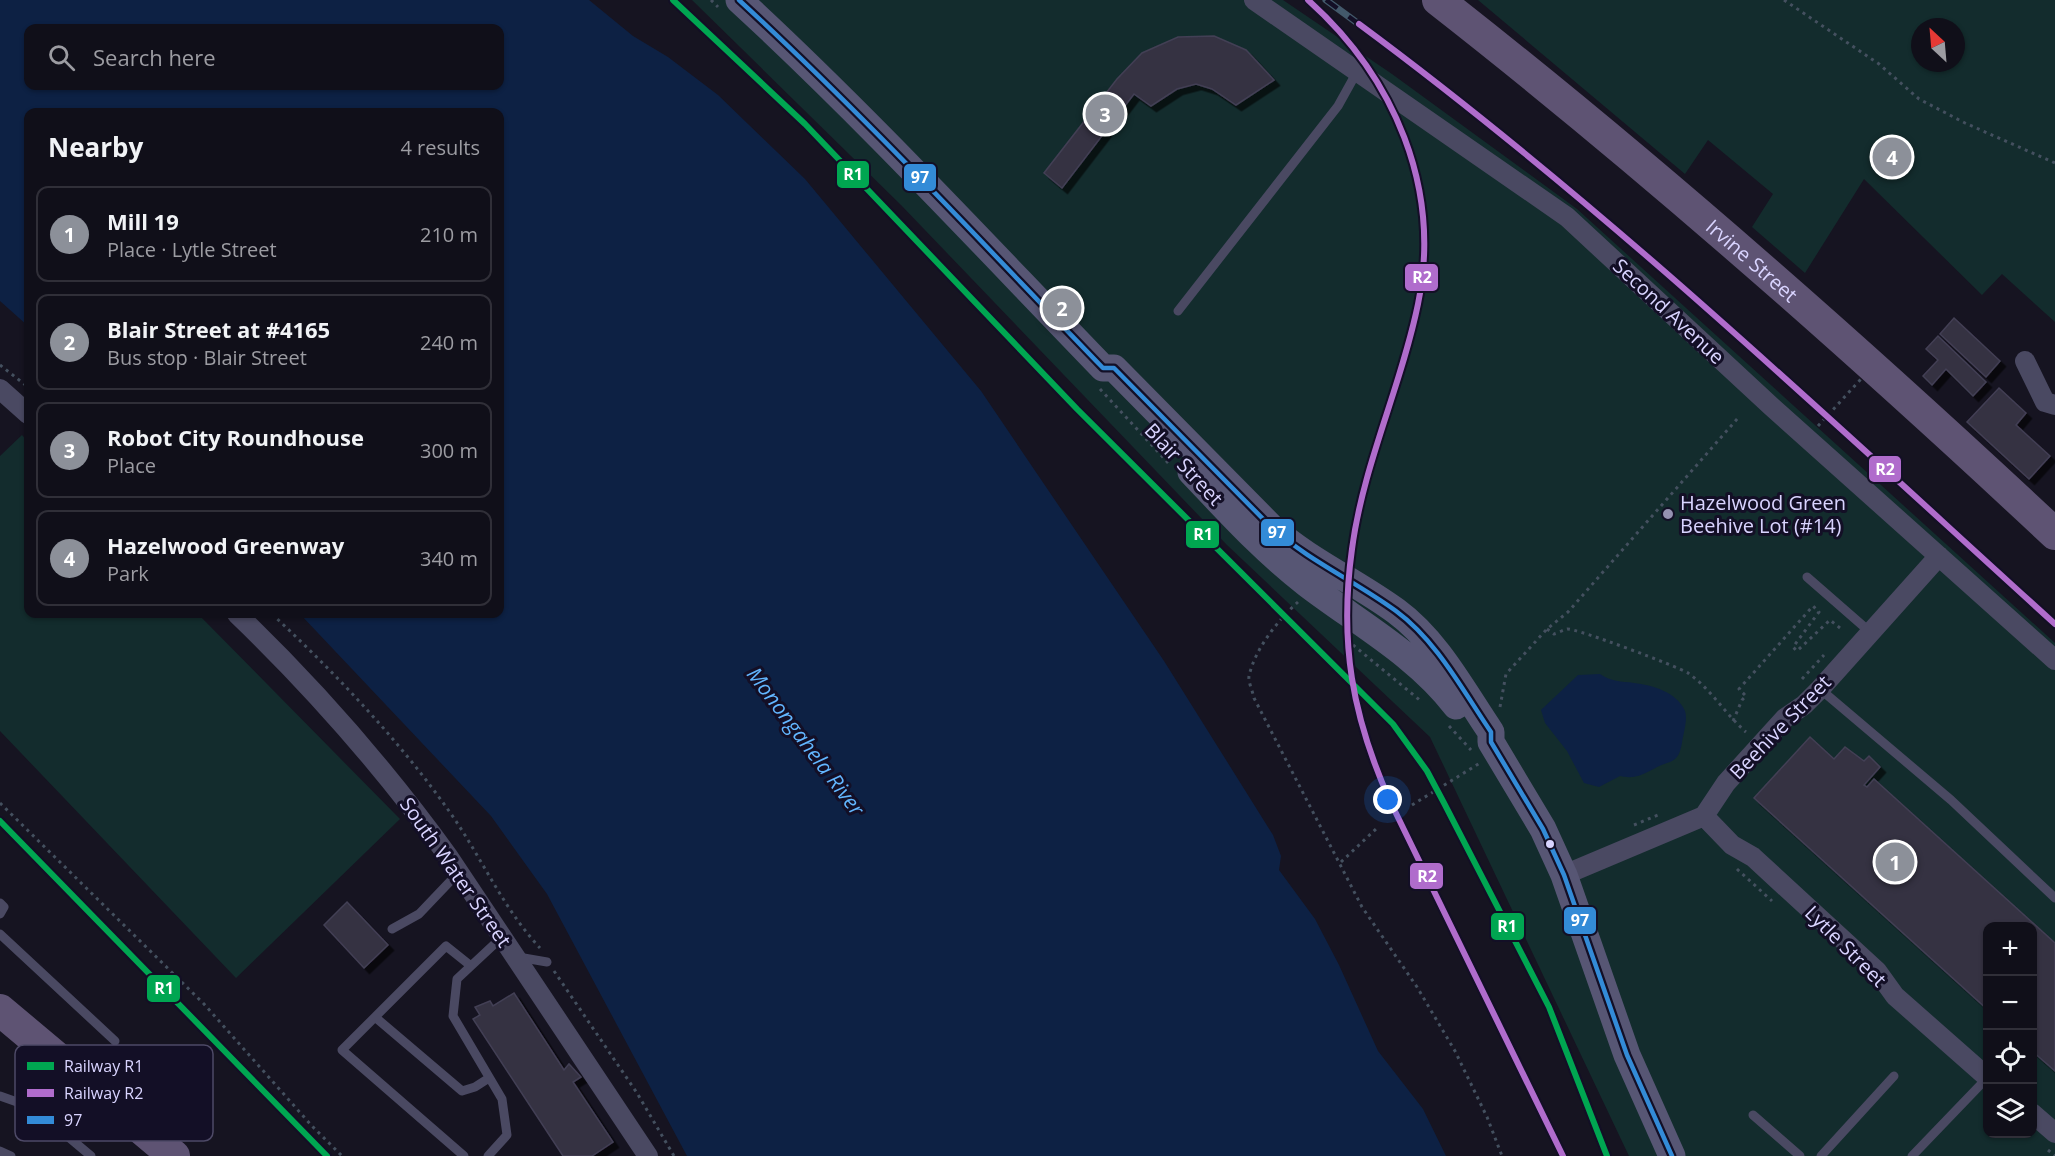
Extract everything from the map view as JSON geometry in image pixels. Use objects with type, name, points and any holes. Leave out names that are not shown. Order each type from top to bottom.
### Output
[{"type":"main road","name":"Irvine Street","points":[[1438,0],[1530,72],[1706,219],[1880,371],[2055,534]]},
{"type":"main road","points":[[0,1010],[42,1045]]},
{"type":"main road","points":[[156,1141],[174,1156]]},
{"type":"street","name":"Blair Street","points":[[739,0],[802,57],[873,128],[1103,368],[1103,378],[1264,550],[1308,585],[1391,643],[1428,674],[1491,749],[1544,829],[1564,875],[1627,1055],[1672,1156]]},
{"type":"street","name":"Second Avenue","points":[[1254,0],[1567,217],[2055,660]]},
{"type":"street","points":[[2025,361],[2045,402],[2055,405]]},
{"type":"street","name":"Blair Street","points":[[1103,368],[1114,368],[1292,546],[1396,611],[1413,626],[1433,647],[1486,724],[1491,732],[1491,749]]},
{"type":"street","points":[[0,389],[24,410]]},
{"type":"street","name":"Beehive Street","points":[[1704,816],[1726,783],[1785,718],[1804,705],[1820,689],[1939,556]]},
{"type":"street","name":"South Water Street","points":[[241,618],[354,735],[414,810],[459,872],[646,1155]]},
{"type":"street","points":[[1564,875],[1704,816]]},
{"type":"street","name":"Lytle Street","points":[[1704,816],[1732,846],[1753,857],[1877,971],[1895,996],[1983,1074]]},
{"type":"street","points":[[2037,1117],[2055,1133]]},
{"type":"lane","points":[[1178,310],[1338,106],[1358,70]]},
{"type":"lane","points":[[1808,577],[1870,632]]},
{"type":"lane","points":[[1820,689],[1952,800],[2055,898]]},
{"type":"lane","points":[[392,929],[419,914],[459,872]]},
{"type":"lane","points":[[0,903],[4,907],[0,914]]},
{"type":"lane","points":[[0,934],[115,1041]]},
{"type":"lane","points":[[488,1156],[507,1135],[502,1099],[453,1016],[457,979],[502,937]]},
{"type":"lane","points":[[464,1156],[342,1050],[446,946],[471,966]]},
{"type":"lane","points":[[516,957],[547,962]]},
{"type":"lane","points":[[375,1017],[462,1091],[475,1087],[489,1078]]},
{"type":"lane","points":[[1821,1156],[1894,1076]]},
{"type":"lane","points":[[1912,1156],[1983,1082]]},
{"type":"lane","points":[[0,1096],[15,1101]]},
{"type":"lane","points":[[1753,1115],[1800,1156]]},
{"type":"lane","points":[[73,1141],[91,1156]]},
{"type":"lane","points":[[0,1151],[11,1156]]},
{"type":"path","points":[[1784,0],[1879,64],[1918,99],[1965,123],[2055,163]]},
{"type":"path","points":[[1818,426],[1861,379]]},
{"type":"path","points":[[1412,805],[1491,749],[1506,674],[1547,629],[1568,612],[1738,418]]},
{"type":"path","points":[[1308,585],[1298,602],[1284,614],[1270,634],[1248,678],[1254,698],[1362,907],[1418,987],[1455,1051],[1487,1117],[1502,1156]]},
{"type":"path","points":[[1733,721],[1746,696],[1739,689],[1813,606],[1819,612],[1793,647],[1797,651],[1830,620],[1840,628]]},
{"type":"path","points":[[1547,629],[1554,634],[1567,629],[1586,633],[1612,645],[1680,669],[1710,692],[1733,721],[1746,732]]},
{"type":"path","points":[[1802,680],[1825,654]]},
{"type":"path","points":[[1375,662],[1428,706]]},
{"type":"path","points":[[1445,721],[1491,749]]},
{"type":"path","points":[[0,803],[204,1004],[312,1126],[342,1156]]},
{"type":"path","points":[[1631,827],[1654,815],[1667,813]]},
{"type":"path","points":[[1340,862],[1377,828]]},
{"type":"green space","points":[[692,0],[1283,0],[1392,74],[1577,209],[2055,643],[2055,1156],[1629,1156],[1430,737],[1227,545],[901,205]]},
{"type":"green space","points":[[1478,0],[2055,0],[2055,322],[2002,274],[1982,295],[1864,179],[1805,273],[1752,227],[1773,194],[1708,140],[1685,174]]},
{"type":"green space","points":[[22,435],[24,437],[24,618],[202,618],[400,819],[236,978],[0,731],[0,456]]},
{"type":"water","name":"Monongahela River","points":[[0,0],[589,0],[633,36],[668,57],[718,95],[805,179],[981,391],[1164,661],[1273,835],[1281,856],[1279,870],[1315,919],[1339,965],[1378,1051],[1423,1109],[1446,1156],[687,1156],[547,894],[491,816],[304,618],[504,618],[504,108],[24,108],[24,322],[0,301]]},
{"type":"water","points":[[1600,674],[1612,680],[1656,688],[1670,694],[1681,704],[1685,711],[1686,723],[1676,758],[1639,776],[1620,776],[1599,787],[1584,783],[1567,751],[1545,723],[1541,710],[1578,675]]},
{"type":"building","points":[[1214,36],[1246,50],[1274,80],[1236,105],[1212,89],[1196,84],[1177,89],[1151,106],[1134,94],[1062,188],[1044,173],[1117,79],[1142,53],[1178,37]]},
{"type":"building","points":[[1954,318],[2000,361],[1986,377],[1940,334]]},
{"type":"building","points":[[1938,336],[1986,382],[1973,396],[1946,369],[1932,385],[1923,376],[1938,360],[1926,349]]},
{"type":"building","points":[[1999,388],[2026,413],[2016,425],[2050,456],[2029,479],[1967,422]]},
{"type":"building","points":[[1810,737],[1834,759],[1845,747],[1864,761],[1869,756],[1880,767],[1864,785],[1867,787],[1874,779],[2032,922],[1983,922],[1983,1005],[1754,798]]},
{"type":"building","points":[[347,902],[388,945],[364,968],[324,925]]},
{"type":"building","points":[[2037,927],[2055,943],[2055,1071],[2037,1055]]},
{"type":"building","points":[[514,993],[564,1070],[569,1064],[581,1077],[573,1082],[613,1142],[592,1156],[563,1156],[473,1019],[480,1015],[475,1007],[490,1001],[493,1006]]},
{"type":"railway","points":[[673,0],[805,124],[1077,409],[1393,724],[1427,771],[1549,1007],[1607,1156]]},
{"type":"railway","points":[[1308,0],[1338,30],[1365,64],[1387,99],[1404,137],[1416,177],[1423,218],[1424,261],[1418,304],[1411,335],[1373,456],[1357,518],[1352,549],[1348,583],[1348,647],[1358,708],[1366,739],[1390,801],[1563,1156]]},
{"type":"railway","points":[[1326,0],[1422,72],[1608,223],[1699,302],[2055,624]]},
{"type":"railway","points":[[0,821],[327,1156]]},
{"type":"rail line","name":"R1","points":[[673,0],[805,124],[1077,409],[1393,724],[1427,771],[1549,1007],[1607,1156]]},
{"type":"rail line","name":"R2","points":[[1308,0],[1338,30],[1365,64],[1387,99],[1404,137],[1416,177],[1423,218],[1424,261],[1418,304],[1411,335],[1373,456],[1357,518],[1352,549],[1348,583],[1348,647],[1358,708],[1366,739],[1390,801],[1563,1156]]},
{"type":"rail line","name":"R2","points":[[1359,24],[1540,166],[1627,240],[1800,392],[2055,624]]},
{"type":"rail line","name":"R1","points":[[0,821],[327,1156]]},
{"type":"transit line","name":"97","points":[[739,0],[878,135],[1103,368],[1114,368],[1271,527],[1316,561],[1396,611],[1411,623],[1437,652],[1491,732],[1491,742],[1543,829],[1564,875],[1627,1055],[1672,1156]]},
{"type":"place","name":"Robot City Roundhouse","points":[[1105,114]]},
{"type":"place","name":"Hazelwood Greenway","points":[[1892,157]]},
{"type":"place","name":"Blair Street at #4165","points":[[1062,308]]},
{"type":"place","name":"Hazelwood Green Beehive Lot (#14)","points":[[1668,514]]},
{"type":"place","name":"Mill 19","points":[[1895,862]]}]
